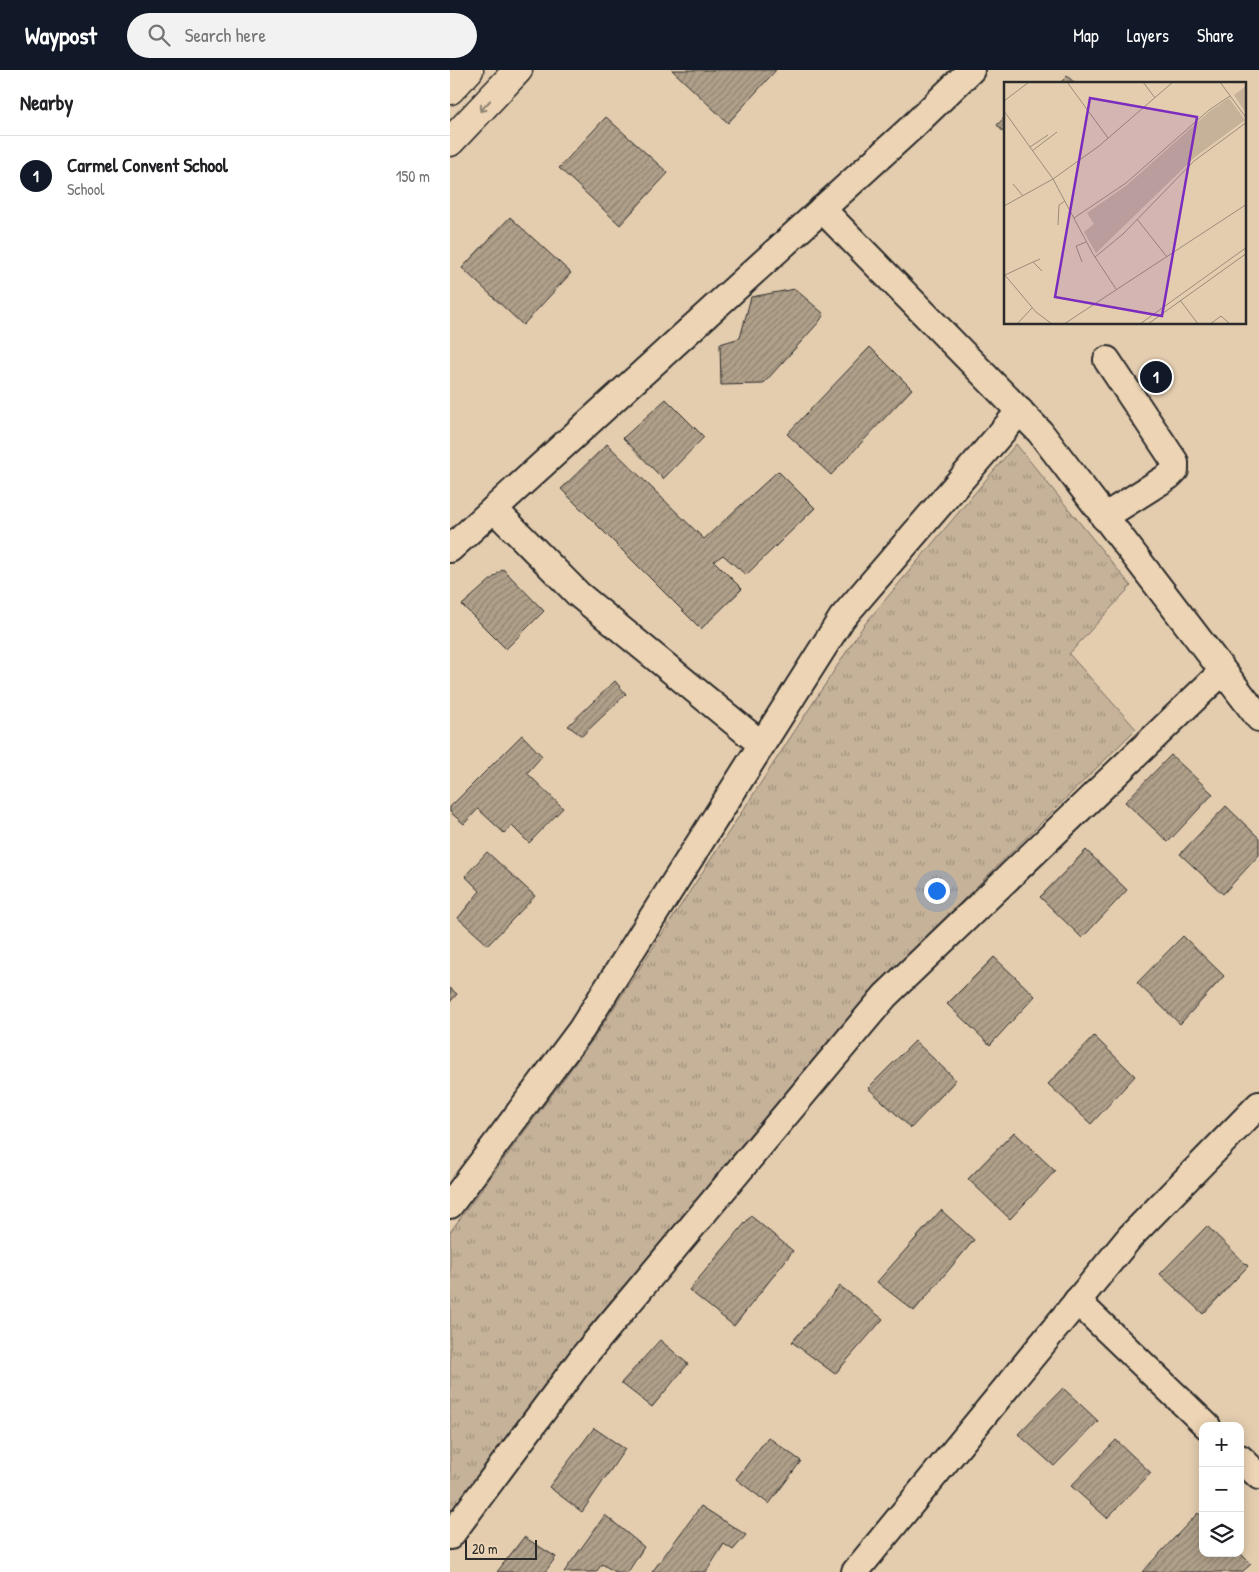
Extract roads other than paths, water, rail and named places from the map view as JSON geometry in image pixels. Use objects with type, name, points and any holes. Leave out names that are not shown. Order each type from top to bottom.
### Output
[{"type":"main road","points":[[450,90],[469,70]]},
{"type":"main road","points":[[450,142],[518,70]]},
{"type":"street","points":[[450,549],[911,128],[971,70]]},
{"type":"street","points":[[822,209],[1040,432],[1259,718]]},
{"type":"street","points":[[1104,517],[1169,476],[1175,470],[1174,462],[1107,360]]},
{"type":"street","points":[[450,1205],[581,1030],[842,618],[1020,411]]},
{"type":"street","points":[[494,509],[578,594],[761,744]]},
{"type":"street","points":[[450,1536],[583,1357],[885,996],[1222,672]]},
{"type":"street","points":[[855,1572],[1130,1237],[1259,1105]]},
{"type":"street","points":[[1077,1301],[1203,1422]]},
{"type":"street","points":[[1244,1462],[1259,1476]]},
{"type":"place","name":"Carmel Convent School","points":[[1156,377]]}]
